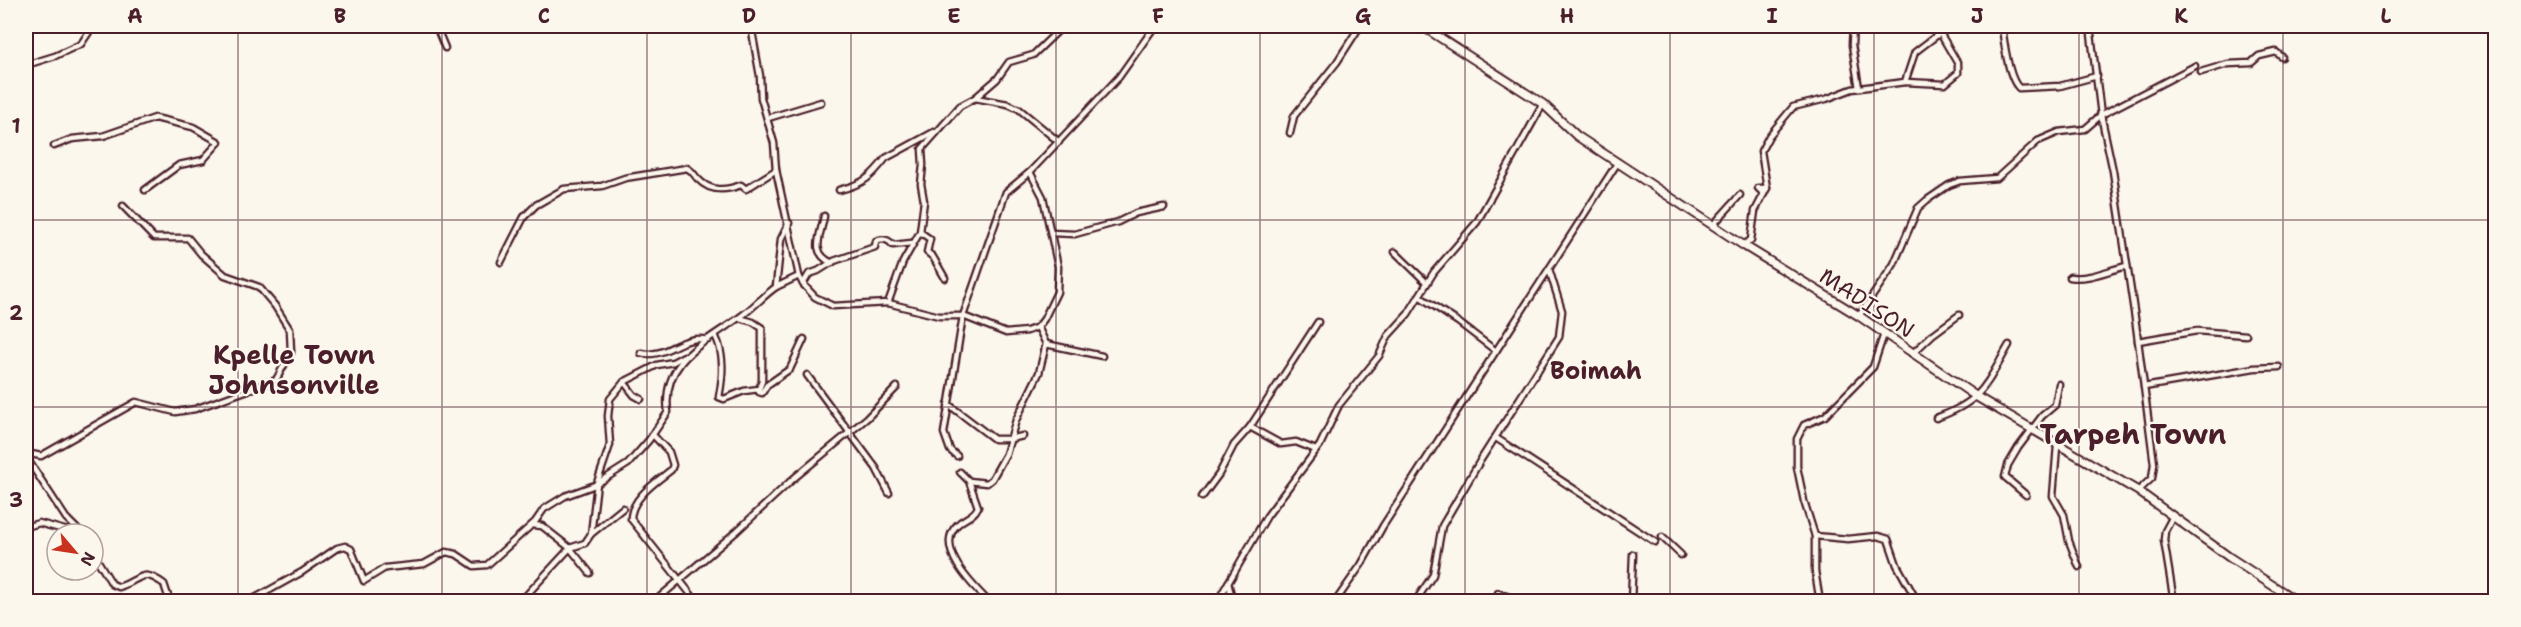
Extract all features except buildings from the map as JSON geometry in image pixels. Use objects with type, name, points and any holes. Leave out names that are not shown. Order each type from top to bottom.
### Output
[{"type":"street","points":[[26,65],[55,56],[81,44],[93,26]]},
{"type":"street","points":[[436,26],[445,48]]},
{"type":"street","points":[[751,26],[760,76],[761,98],[774,143],[776,170],[799,276],[815,297],[833,306],[888,303],[939,316],[963,316],[1006,333],[1019,333],[1038,327],[1057,292],[1058,267],[1043,197],[1030,172]]},
{"type":"street","points":[[888,303],[912,243],[920,232],[924,201],[921,184],[922,149],[960,106],[975,98],[997,79],[1009,62],[1033,55],[1064,26]]},
{"type":"street","points":[[957,456],[950,450],[944,433],[958,359],[963,316],[1006,192],[1030,172],[1119,77],[1155,26]]},
{"type":"street","points":[[1290,133],[1294,116],[1336,62],[1360,26]]},
{"type":"street","name":"MADISON","points":[[1422,26],[1543,104],[1577,136],[1743,245],[1859,316],[1977,397],[2138,492],[2298,602]]},
{"type":"street","points":[[1853,26],[1852,45],[1859,88]]},
{"type":"street","points":[[1905,82],[1915,52],[1946,26]]},
{"type":"street","points":[[1977,26],[2002,26],[2014,83],[2019,88],[2060,86],[2097,76]]},
{"type":"street","points":[[2090,26],[2101,115],[2113,171],[2154,464],[2152,478],[2138,492]]},
{"type":"street","points":[[1743,245],[1751,240],[1755,211],[1767,188],[1761,151],[1769,136],[1793,107],[1859,88],[1905,82],[1945,84],[1958,73],[1958,64],[1940,33]]},
{"type":"street","points":[[2201,72],[2228,64],[2251,63],[2259,56],[2270,52],[2276,52],[2282,57]]},
{"type":"street","points":[[1859,316],[1894,264],[1918,208],[1949,185],[1960,181],[1997,178],[2038,141],[2059,132],[2085,129],[2101,115],[2195,66]]},
{"type":"street","points":[[975,98],[1008,104],[1019,109],[1059,142]]},
{"type":"street","points":[[768,118],[821,102]]},
{"type":"street","points":[[1217,602],[1267,516],[1316,450],[1339,405],[1379,356],[1388,336],[1408,314],[1434,272],[1477,222],[1543,104]]},
{"type":"street","points":[[54,146],[72,139],[103,136],[155,118],[193,127],[219,142],[203,160],[178,165],[145,190]]},
{"type":"street","points":[[839,190],[861,184],[883,164],[886,158],[939,129]]},
{"type":"street","points":[[1335,602],[1618,162]]},
{"type":"street","points":[[501,262],[524,217],[536,205],[564,189],[602,186],[625,178],[687,168],[698,179],[714,189],[720,191],[741,185],[746,189],[776,170]]},
{"type":"street","points":[[1713,225],[1740,195]]},
{"type":"street","points":[[26,455],[41,456],[136,402],[175,412],[185,411],[276,380],[291,352],[290,330],[275,306],[259,287],[225,275],[201,254],[188,238],[154,238],[123,206]]},
{"type":"street","points":[[1050,233],[1075,234],[1118,222],[1136,213],[1164,207]]},
{"type":"street","points":[[824,216],[818,249],[821,256],[832,263]]},
{"type":"street","points":[[776,287],[781,239],[789,223]]},
{"type":"street","points":[[920,232],[930,238],[927,252],[933,257],[945,278]]},
{"type":"street","points":[[803,284],[809,274],[848,254],[874,247],[876,241],[882,238],[893,244],[912,243]]},
{"type":"street","points":[[1395,252],[1427,283]]},
{"type":"street","points":[[2070,277],[2083,279],[2127,266]]},
{"type":"street","points":[[1415,602],[1433,575],[1442,526],[1559,337],[1562,311],[1549,269]]},
{"type":"street","points":[[591,534],[597,483],[610,445],[608,416],[610,399],[624,382],[657,365],[673,362],[686,355],[739,318],[776,287],[799,276]]},
{"type":"street","points":[[1419,296],[1496,351]]},
{"type":"street","points":[[1912,354],[1932,335],[1959,315]]},
{"type":"street","points":[[739,318],[753,322],[762,328],[762,381],[759,389]]},
{"type":"street","points":[[1202,497],[1219,474],[1234,445],[1250,427],[1318,322]]},
{"type":"street","points":[[969,480],[987,483],[992,479],[1006,454],[1016,420],[1039,373],[1046,344],[1038,327]]},
{"type":"street","points":[[2138,341],[2197,331],[2246,335]]},
{"type":"street","points":[[1820,602],[1815,571],[1815,536],[1804,501],[1797,466],[1797,439],[1804,425],[1825,416],[1873,367],[1884,334]]},
{"type":"street","points":[[715,335],[723,357],[721,370],[723,382],[719,397],[724,399],[744,391],[759,389]]},
{"type":"street","points":[[641,353],[649,356],[666,352],[672,345],[699,338],[708,340]]},
{"type":"street","points":[[759,389],[762,393],[768,385],[790,369],[804,339]]},
{"type":"street","points":[[1046,344],[1102,356]]},
{"type":"street","points":[[1936,417],[1957,410],[1977,397],[2009,345]]},
{"type":"street","points":[[248,602],[302,572],[337,548],[345,546],[351,549],[364,581],[385,568],[424,564],[446,552],[456,554],[474,566],[482,567],[532,525],[544,509],[565,496],[597,483],[628,464],[653,435],[668,412],[666,396],[670,381],[686,355]]},
{"type":"street","points":[[2144,387],[2254,368],[2279,367]]},
{"type":"street","points":[[807,375],[876,468],[889,493]]},
{"type":"street","points":[[624,382],[641,399]]},
{"type":"street","points":[[2026,495],[2005,477],[2008,465],[2032,430],[2055,405],[2059,384]]},
{"type":"street","points":[[654,602],[793,478],[876,411],[897,387]]},
{"type":"street","points":[[948,404],[994,439],[1023,436]]},
{"type":"street","points":[[1250,427],[1281,444],[1296,442],[1316,450]]},
{"type":"street","points":[[653,435],[669,452],[673,465],[671,470],[645,492],[631,513],[631,519],[697,602]]},
{"type":"street","points":[[1496,438],[1656,542]]},
{"type":"street","points":[[2057,446],[2054,496],[2064,515],[2069,541],[2079,567]]},
{"type":"street","points":[[26,455],[70,522]]},
{"type":"street","points":[[960,472],[969,480],[978,507],[972,516],[957,524],[951,535],[951,554],[969,582],[989,602]]},
{"type":"street","points":[[520,602],[570,548],[585,543],[591,534],[623,508]]},
{"type":"street","points":[[2173,516],[2165,531],[2164,540],[2174,602]]},
{"type":"street","points":[[26,527],[39,523],[45,525]]},
{"type":"street","points":[[532,525],[542,526],[570,548],[590,573]]},
{"type":"street","points":[[1815,536],[1848,539],[1878,536],[1888,539],[1897,565],[1917,601]]},
{"type":"street","points":[[1662,537],[1681,555]]},
{"type":"street","points":[[1631,602],[1633,554]]},
{"type":"street","points":[[105,573],[112,584],[119,587],[141,575],[148,574],[164,584],[170,602]]},
{"type":"street","points":[[1228,583],[1233,602]]},
{"type":"street","points":[[1498,593],[1523,602]]},
{"type":"district","name":"Kpelle Town Johnsonville","points":[[294,369]]},
{"type":"district","name":"Boimah","points":[[1596,371]]},
{"type":"district","name":"Tarpeh Town","points":[[2133,434]]}]
